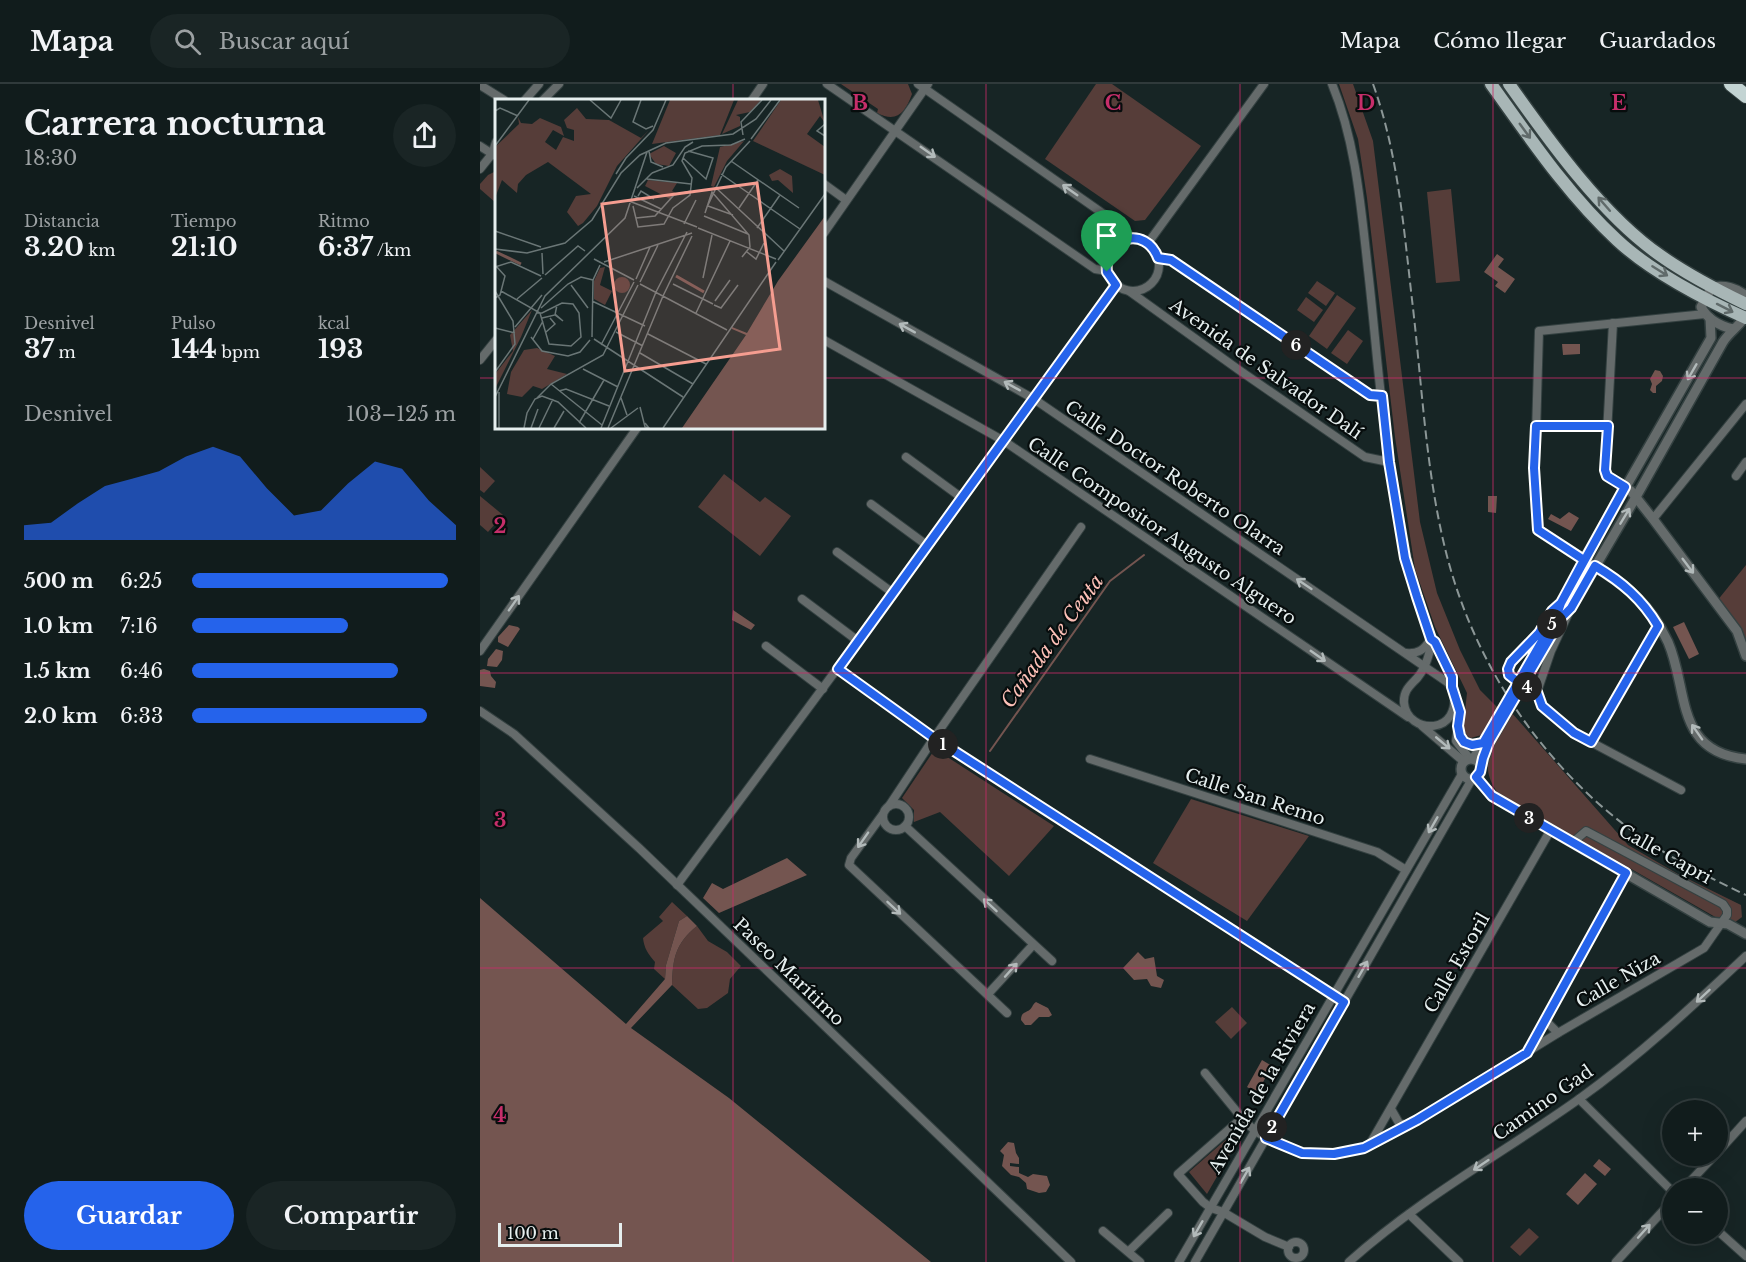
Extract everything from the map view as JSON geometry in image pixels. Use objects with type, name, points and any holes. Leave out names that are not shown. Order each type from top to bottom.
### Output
[{"type":"highway","points":[[1731,84],[1746,96]]},
{"type":"main road","points":[[1491,84],[1578,199],[1618,241],[1654,268],[1694,284],[1709,302],[1746,304]]},
{"type":"main road","points":[[1509,84],[1543,131],[1612,213],[1694,284],[1709,302],[1746,317]]},
{"type":"street","points":[[526,99],[539,84]]},
{"type":"street","points":[[546,99],[559,84]]},
{"type":"street","points":[[753,99],[763,84]]},
{"type":"street","points":[[827,84],[1095,268],[1107,272]]},
{"type":"street","points":[[1148,243],[1264,84]]},
{"type":"street","points":[[1332,84],[1350,141],[1361,207],[1389,462],[1405,558],[1431,639],[1431,648],[1418,678]]},
{"type":"street","points":[[480,85],[502,99]]},
{"type":"street","points":[[825,232],[924,86],[1118,224],[1132,238],[1148,243],[1158,258],[1157,275],[1152,282],[1137,290],[1129,291],[1116,285],[1107,272],[1107,264],[1112,249],[1117,243],[1132,238]]},
{"type":"street","points":[[480,146],[495,154],[480,169]]},
{"type":"street","points":[[825,185],[846,200]]},
{"type":"street","points":[[1158,258],[1171,260],[1370,395],[1382,396]]},
{"type":"street","name":"Calle Doctor Roberto Olarra","points":[[825,282],[1034,399],[1439,676]]},
{"type":"street","points":[[677,885],[928,546],[1116,285]]},
{"type":"street","points":[[1746,296],[1731,287],[1709,302],[1613,323],[1539,331],[1534,468],[1538,530],[1628,587],[1647,607],[1667,642],[1675,663],[1684,708],[1693,729],[1705,743],[1720,753],[1746,759]]},
{"type":"street","name":"Avenida de Salvador Dalí","points":[[1129,291],[1365,457],[1389,462]]},
{"type":"street","points":[[1709,302],[1726,327],[1733,329]]},
{"type":"street","points":[[1571,608],[1562,617],[1489,742],[1480,772],[1474,778],[1466,778],[1462,774],[1461,767],[1483,743],[1525,674],[1584,560],[1707,345],[1712,333],[1709,302]]},
{"type":"street","points":[[1682,790],[1574,733],[1542,706],[1537,692],[1551,651],[1571,608],[1636,498],[1723,342],[1746,317]]},
{"type":"street","points":[[1613,323],[1605,470],[1607,476],[1625,487],[1653,519],[1737,631],[1746,656]]},
{"type":"street","points":[[1712,333],[1719,333],[1723,336],[1723,342]]},
{"type":"street","points":[[480,360],[495,341]]},
{"type":"street","name":"Calle Compositor Augusto Alguero","points":[[825,341],[1004,441],[1469,760]]},
{"type":"street","points":[[1653,519],[1746,404]]},
{"type":"street","points":[[1536,426],[1608,426]]},
{"type":"street","points":[[480,651],[636,429]]},
{"type":"street","points":[[906,457],[962,498]]},
{"type":"street","points":[[1736,476],[1746,462]]},
{"type":"street","points":[[871,504],[928,546]]},
{"type":"street","points":[[1008,1013],[849,865],[851,858],[890,806],[934,738],[1081,527]]},
{"type":"street","points":[[837,552],[893,593]]},
{"type":"street","points":[[802,599],[858,641]]},
{"type":"street","points":[[1537,692],[1515,680],[1509,675],[1508,669],[1511,662],[1539,633],[1552,611],[1561,603]]},
{"type":"street","points":[[1591,742],[1658,626]]},
{"type":"street","points":[[1404,653],[1414,654],[1425,649],[1431,639]]},
{"type":"street","points":[[1431,639],[1435,642],[1452,677],[1452,687],[1460,712],[1456,741],[1469,760],[1478,761],[1481,767]]},
{"type":"street","points":[[766,646],[823,689]]},
{"type":"street","points":[[838,669],[934,738],[1344,1002]]},
{"type":"street","points":[[1452,687],[1439,676],[1429,675],[1418,678],[1411,683],[1406,692],[1404,704],[1408,714],[1418,723],[1433,726],[1449,717],[1456,702]]},
{"type":"street","name":"Paseo Marítimo","points":[[480,711],[514,734],[677,885],[1071,1262]]},
{"type":"street","points":[[1458,726],[1464,742],[1472,745],[1483,743]]},
{"type":"street","name":"Calle San Remo","points":[[1090,759],[1377,852],[1406,870]]},
{"type":"street","name":"Avenida de la Riviera","points":[[1179,1262],[1462,774]]},
{"type":"street","name":"Avenida de la Riviera","points":[[1195,1262],[1474,778]]},
{"type":"street","name":"Calle Capri","points":[[1474,778],[1492,796],[1550,831],[1710,922],[1735,926],[1746,934]]},
{"type":"street","points":[[883,814],[885,825],[891,829],[899,830],[905,826],[909,818],[906,810],[901,805],[890,806]]},
{"type":"street","points":[[905,826],[1052,962]]},
{"type":"street","name":"Calle Estoril","points":[[1369,1146],[1550,831]]},
{"type":"street","name":"Calle Capri","points":[[1572,843],[1586,831],[1608,841],[1723,904],[1727,915],[1720,924]]},
{"type":"street","points":[[1527,1053],[1626,873]]},
{"type":"street","name":"Calle Niza","points":[[1205,1072],[1242,1118],[1266,1138],[1302,1153],[1334,1154],[1369,1146],[1407,1126],[1558,1033],[1704,948],[1720,924]]},
{"type":"street","points":[[988,994],[1033,945]]},
{"type":"street","name":"Camino Gad","points":[[1348,1262],[1409,1214],[1579,1099],[1670,1028],[1746,957]]},
{"type":"street","points":[[1546,1021],[1558,1033]]},
{"type":"street","points":[[1579,1099],[1662,1181]]},
{"type":"street","points":[[1391,1109],[1400,1123],[1407,1126]]},
{"type":"street","points":[[1242,1118],[1178,1174],[1211,1208],[1289,1247]]},
{"type":"street","points":[[1728,1140],[1746,1121]]},
{"type":"street","points":[[1693,1178],[1704,1166]]},
{"type":"street","points":[[1616,1262],[1662,1212]]},
{"type":"street","points":[[1129,1251],[1168,1213]]},
{"type":"street","points":[[1409,1214],[1459,1262]]},
{"type":"street","points":[[1103,1231],[1140,1262]]},
{"type":"street","points":[[1728,1240],[1746,1256]]},
{"type":"street","points":[[1294,1242],[1303,1244],[1304,1253],[1299,1260],[1290,1255],[1289,1247],[1294,1242]]},
{"type":"shaded area","points":[[841,84],[908,84],[912,94],[903,111],[890,117],[877,113],[878,109]]},
{"type":"shaded area","points":[[1096,84],[1112,84],[1201,146],[1145,220],[1135,221],[1045,159]]},
{"type":"shaded area","points":[[1339,84],[1353,84],[1373,141],[1420,522],[1437,593],[1460,650],[1480,690],[1499,709],[1485,734],[1471,738],[1463,729],[1467,693],[1435,627],[1415,569],[1395,437],[1358,139]]},
{"type":"shaded area","points":[[495,172],[495,202],[480,189],[480,184]]},
{"type":"shaded area","points":[[1451,189],[1460,281],[1436,283],[1427,192]]},
{"type":"shaded area","points":[[1497,254],[1504,259],[1498,267],[1515,279],[1505,293],[1495,286],[1498,282],[1484,272]]},
{"type":"shaded area","points":[[1317,281],[1335,293],[1326,306],[1308,293]]},
{"type":"shaded area","points":[[1337,295],[1356,308],[1327,349],[1309,336]]},
{"type":"shaded area","points":[[1306,297],[1323,310],[1314,322],[1297,310]]},
{"type":"shaded area","points":[[1348,330],[1363,341],[1347,364],[1331,353]]},
{"type":"shaded area","points":[[1562,344],[1580,344],[1580,354],[1563,355]]},
{"type":"shaded area","points":[[1655,370],[1660,371],[1663,376],[1662,381],[1656,386],[1656,393],[1653,393],[1650,390],[1652,384],[1650,379]]},
{"type":"shaded area","points":[[480,467],[495,481],[484,493],[480,490]]},
{"type":"shaded area","points":[[724,474],[760,502],[765,497],[791,516],[760,556],[698,507]]},
{"type":"shaded area","points":[[480,496],[503,515],[488,532],[480,525]]},
{"type":"shaded area","points":[[1488,496],[1497,496],[1496,513],[1488,512]]},
{"type":"shaded area","points":[[1569,512],[1579,518],[1571,531],[1548,519],[1551,514],[1560,519]]},
{"type":"shaded area","points":[[1746,565],[1746,640],[1717,601]]},
{"type":"shaded area","points":[[733,610],[755,625],[751,630],[732,620]]},
{"type":"shaded area","points":[[1684,622],[1699,654],[1689,659],[1673,627]]},
{"type":"shaded area","points":[[509,625],[520,629],[508,647],[498,642],[498,637]]},
{"type":"shaded area","points":[[496,649],[503,651],[502,660],[497,667],[487,666],[488,659]]},
{"type":"shaded area","points":[[480,670],[490,671],[496,682],[495,688],[480,686]]},
{"type":"shaded area","points":[[1511,712],[1628,845],[1678,874],[1741,905],[1742,917],[1734,923],[1717,918],[1498,793],[1491,782],[1488,762],[1494,742]]},
{"type":"shaded area","points":[[935,749],[1054,826],[1009,876],[940,812],[914,822],[914,810],[902,798]]},
{"type":"shaded area","points":[[1191,799],[1309,836],[1247,921],[1153,863]]},
{"type":"shaded area","points":[[787,858],[807,875],[719,913],[703,898],[712,883],[723,889]]},
{"type":"shaded area","points":[[480,898],[626,1024],[665,979],[666,965],[679,921],[687,916],[697,926],[684,939],[677,952],[672,985],[631,1028],[729,1098],[931,1262],[480,1262]]},
{"type":"shaded area","points":[[672,902],[687,916],[679,921],[666,965],[665,979],[654,969],[655,962],[644,945],[643,938],[663,921],[659,917]]},
{"type":"shaded area","points":[[697,926],[708,941],[727,952],[741,966],[730,979],[728,993],[707,1008],[698,1009],[672,985],[677,952],[684,939]]},
{"type":"shaded area","points":[[1138,952],[1145,959],[1154,957],[1157,976],[1164,980],[1161,988],[1151,986],[1147,979],[1134,980],[1123,968]]},
{"type":"shaded area","points":[[1036,1002],[1048,1008],[1052,1015],[1039,1017],[1031,1025],[1025,1025],[1021,1020],[1022,1015]]},
{"type":"shaded area","points":[[1232,1007],[1247,1023],[1231,1039],[1215,1022]]},
{"type":"shaded area","points":[[1262,1060],[1272,1066],[1257,1093],[1247,1087]]},
{"type":"shaded area","points":[[1238,1129],[1242,1133],[1207,1194],[1189,1172]]},
{"type":"shaded area","points":[[1008,1142],[1014,1143],[1019,1158],[1019,1164],[1010,1163],[1010,1166],[1019,1167],[1019,1173],[1028,1177],[1033,1174],[1047,1176],[1050,1185],[1046,1192],[1039,1193],[1027,1189],[1026,1183],[1019,1177],[1011,1175],[1002,1166],[1004,1155],[1000,1151]]},
{"type":"shaded area","points":[[1599,1159],[1611,1169],[1605,1176],[1593,1166]]},
{"type":"shaded area","points":[[1585,1173],[1597,1184],[1578,1205],[1566,1194]]},
{"type":"shaded area","points":[[1529,1228],[1539,1237],[1520,1256],[1510,1247]]},
{"type":"waterway","name":"Cañada de Ceuta","points":[[990,751],[1110,581],[1144,555]]},
{"type":"railway","points":[[1373,84],[1395,167],[1429,457],[1438,515],[1456,587],[1472,629],[1515,707],[1541,743],[1571,777],[1603,807],[1651,844],[1690,867],[1746,895]]},
{"type":"route","points":[[1107,272],[1108,256],[1117,243],[1132,238],[1148,243],[1158,258],[1171,260],[1370,395],[1382,396],[1389,462],[1405,558],[1426,627],[1452,677],[1452,687],[1460,712],[1458,726],[1460,736],[1464,742],[1472,745],[1483,743],[1486,738],[1525,674],[1557,615],[1561,603],[1584,560],[1538,530],[1534,468],[1536,426],[1608,426],[1605,470],[1607,476],[1625,487],[1561,603],[1552,611],[1539,633],[1511,662],[1508,669],[1509,675],[1515,680],[1528,687],[1537,692],[1542,706],[1574,733],[1591,742],[1658,626],[1647,607],[1628,587],[1595,566],[1571,608],[1562,617],[1521,688],[1489,742],[1481,770],[1476,777],[1492,796],[1626,873],[1527,1053],[1417,1120],[1364,1148],[1334,1154],[1302,1153],[1266,1138],[1344,1002],[934,738],[838,669],[1116,285],[1107,272]]}]
